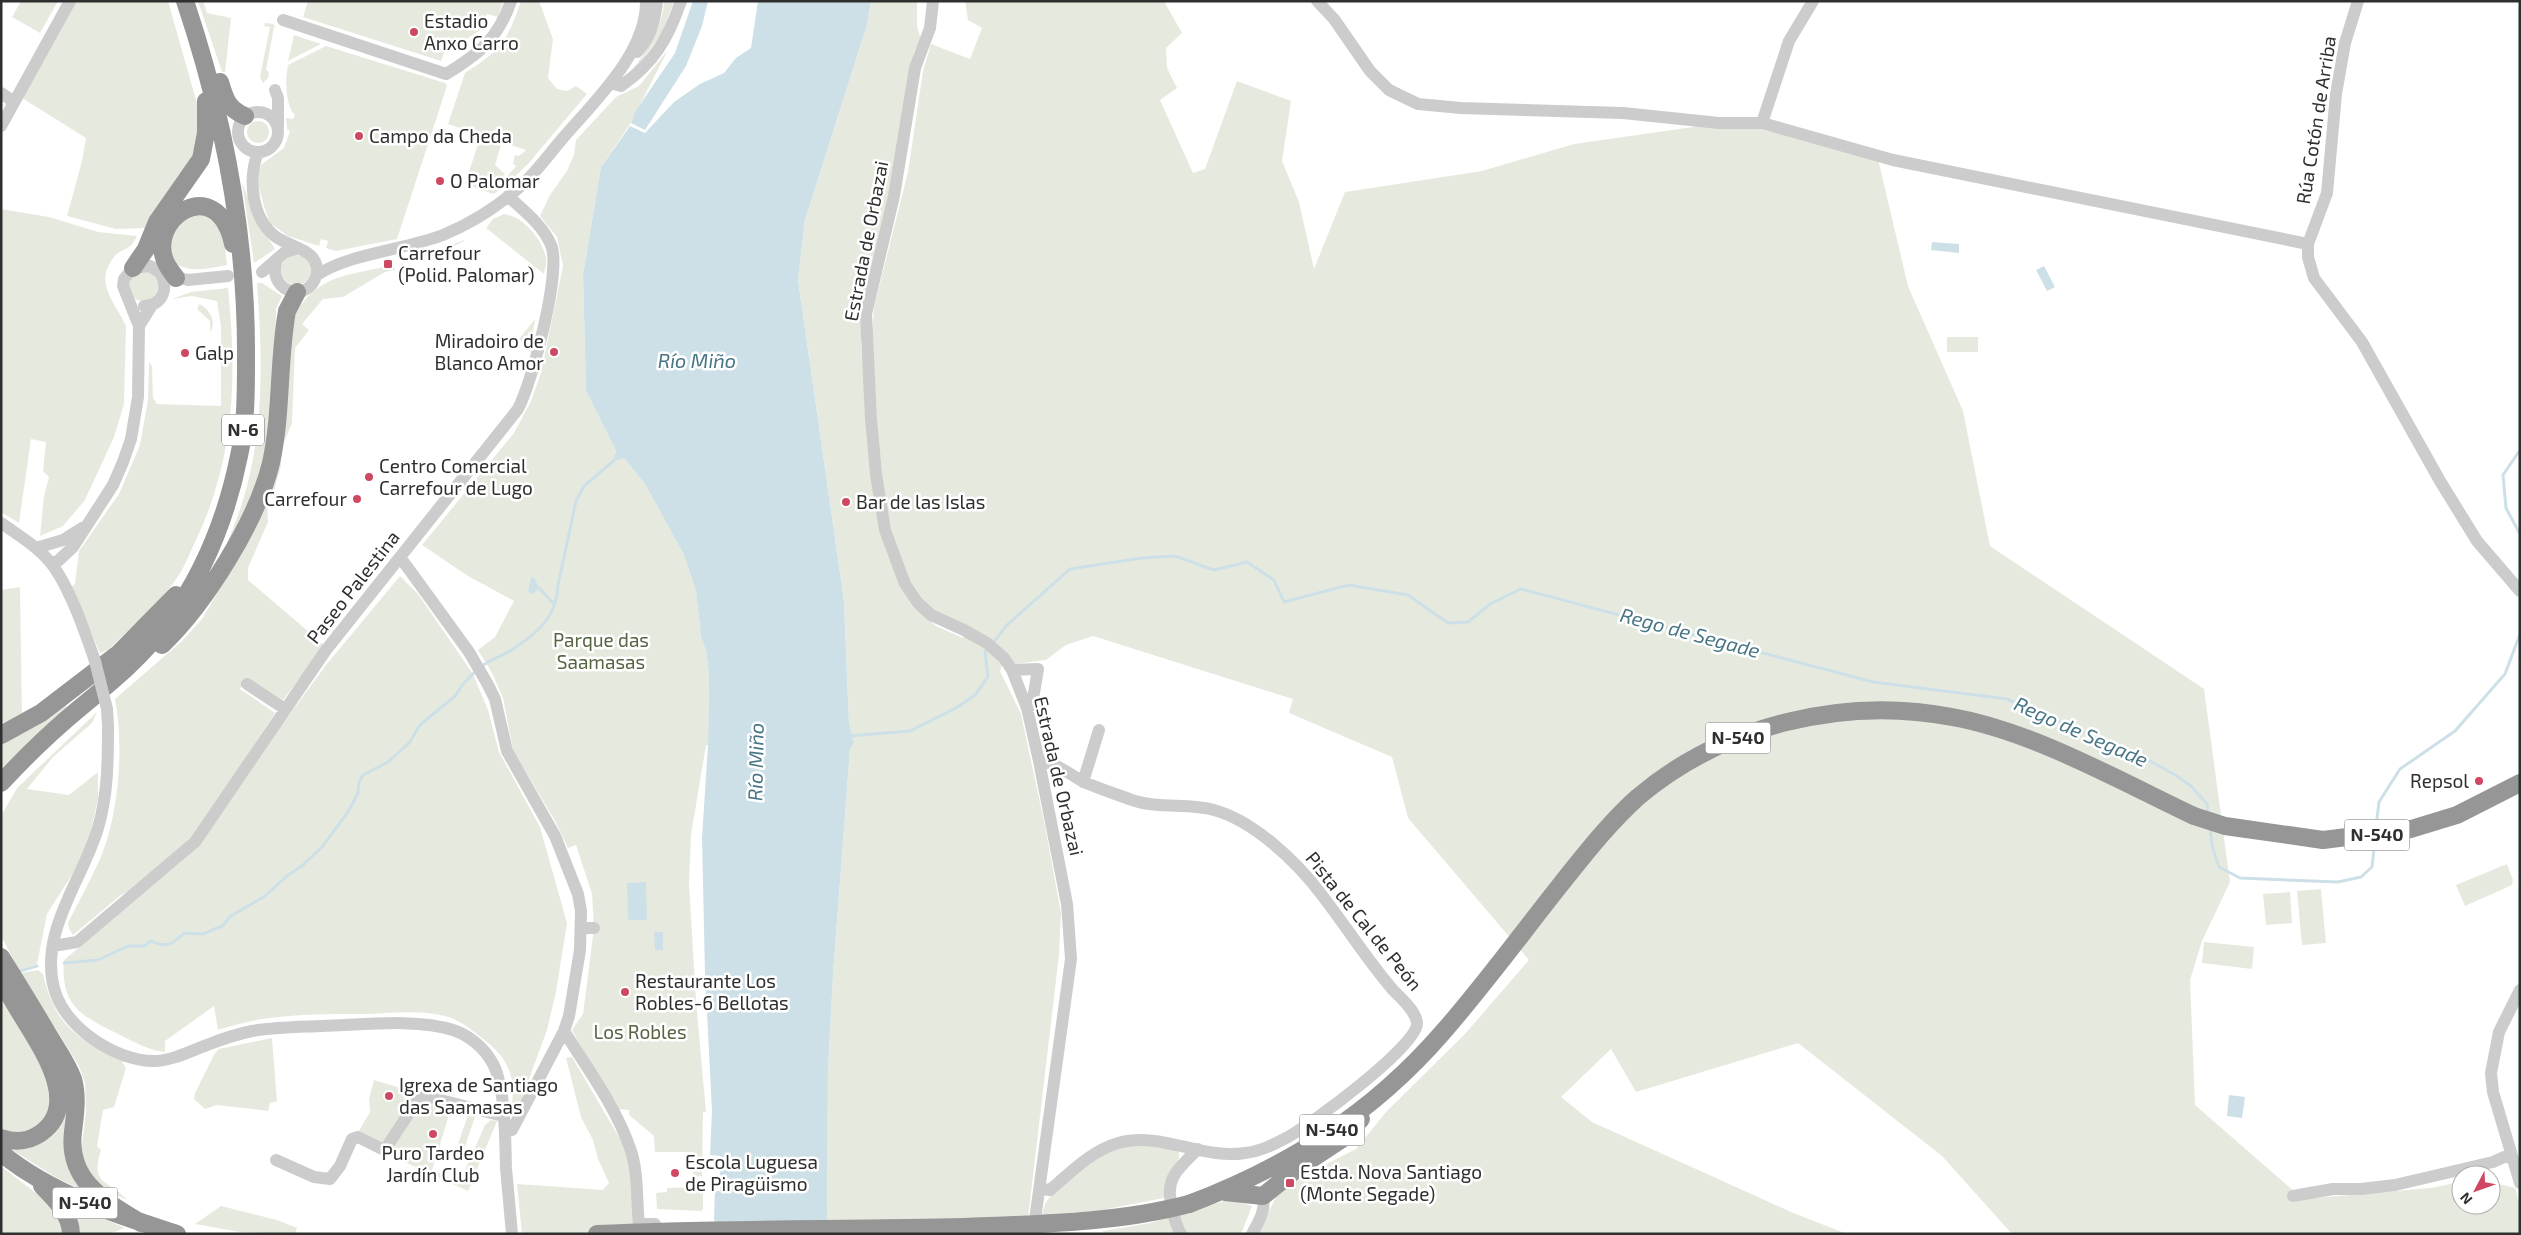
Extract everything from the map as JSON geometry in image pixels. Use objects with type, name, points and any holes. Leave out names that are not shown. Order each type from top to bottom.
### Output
[{"type":"highway","name":"N-6","points":[[2,783],[79,708],[127,670],[167,623],[188,593],[199,568],[215,540],[240,456],[246,387],[244,285],[234,198],[210,81],[185,1]]},
{"type":"highway","points":[[193,1],[226,102],[232,109],[253,114]]},
{"type":"highway","points":[[133,268],[146,249],[157,222],[201,159],[206,133],[206,92],[210,81]]},
{"type":"highway","points":[[175,277],[167,265],[164,254],[164,239],[169,224],[181,212],[189,208],[206,207],[219,213],[229,230],[235,263],[244,285]]},
{"type":"highway","points":[[127,670],[149,657],[192,614],[241,536],[257,505],[271,463],[287,311],[297,292]]},
{"type":"highway","points":[[1,735],[41,713],[118,654],[169,604],[199,568]]},
{"type":"highway","name":"N-540","points":[[597,1234],[1001,1225],[1118,1217],[1189,1204],[1219,1192],[1297,1155],[1368,1105],[1403,1074],[1443,1032],[1601,834],[1639,797],[1678,769],[1717,746],[1756,731],[1805,717],[1849,712],[1901,711],[1953,717],[2009,732],[2194,816],[2226,826],[2323,840],[2386,834],[2411,829],[2457,815],[2520,784]]},
{"type":"highway","points":[[1,957],[63,1058],[73,1079],[76,1100],[72,1148],[75,1165],[86,1183],[100,1197],[141,1223]]},
{"type":"highway","points":[[1,983],[44,1054],[54,1076],[58,1093],[57,1110],[45,1130],[32,1140],[23,1142],[1,1138]]},
{"type":"highway","points":[[1219,1192],[1263,1196],[1298,1168],[1342,1139],[1358,1123],[1368,1105]]},
{"type":"highway","name":"N-540","points":[[1,1153],[31,1175],[72,1197],[141,1223],[177,1234]]},
{"type":"highway","points":[[31,1175],[61,1207],[71,1234]]},
{"type":"street","points":[[1,126],[70,1]]},
{"type":"street","points":[[283,20],[446,74],[472,56],[499,31],[511,1]]},
{"type":"street","points":[[620,70],[637,40],[646,14],[646,1]]},
{"type":"street","points":[[317,274],[344,262],[408,247],[444,234],[483,214],[508,196],[524,183],[646,39],[654,22],[657,1]]},
{"type":"street","points":[[611,82],[621,86],[646,67],[666,37],[681,1]]},
{"type":"street","name":"Estrada de Orbazai","points":[[933,1],[930,28],[915,68],[894,196],[866,314],[867,376],[876,474],[885,530],[905,584],[917,602],[931,615],[987,643],[1004,658],[1012,670],[1027,708],[1067,904],[1071,959],[1034,1234]]},
{"type":"street","points":[[1317,1],[1334,20],[1370,71],[1390,90],[1418,104],[1462,108],[1623,113],[1719,123],[1762,123],[1894,160],[2308,244],[2308,257],[2314,278],[2362,342],[2440,481],[2477,541],[2520,591]]},
{"type":"street","points":[[1762,123],[1788,41],[1813,1]]},
{"type":"street","name":"Rúa Cotón de Arriba","points":[[2308,244],[2326,193],[2336,94],[2345,44],[2358,1]]},
{"type":"street","points":[[275,90],[278,98],[278,130],[275,142],[271,148],[258,152],[246,149],[239,139],[238,127],[275,90]]},
{"type":"street","points":[[1,93],[14,102]]},
{"type":"street","points":[[253,114],[272,118],[278,130]]},
{"type":"street","points":[[258,152],[253,165],[252,178],[260,213],[272,234],[312,257],[326,262],[344,262]]},
{"type":"street","name":"Paseo Palestina","points":[[53,946],[77,942],[189,848],[200,835],[326,650],[514,416],[523,400],[531,376],[552,280],[554,256],[552,246],[542,230],[508,196]]},
{"type":"street","points":[[296,249],[285,252],[260,272],[276,279],[285,289],[297,292],[310,286],[317,274],[316,262],[312,257]]},
{"type":"street","points":[[276,279],[275,266],[277,260]]},
{"type":"street","points":[[50,562],[58,561],[68,543],[84,526],[113,485],[131,440],[138,398],[139,326],[125,293],[124,279],[133,268],[150,266],[175,277],[228,276]]},
{"type":"street","points":[[164,292],[165,286],[175,277]]},
{"type":"street","points":[[139,326],[152,305],[175,277]]},
{"type":"street","points":[[128,300],[139,306],[152,305]]},
{"type":"street","points":[[1,523],[36,548],[50,562],[63,583],[95,661],[107,709],[106,791],[102,814],[92,844],[64,911],[53,946],[51,964],[53,986],[65,1013],[90,1037],[130,1057],[147,1061],[162,1061],[225,1038],[270,1028],[376,1024],[436,1026],[462,1034],[479,1046],[491,1060],[500,1084],[512,1234]]},
{"type":"street","points":[[36,548],[68,543]]},
{"type":"street","points":[[63,583],[68,543]]},
{"type":"street","points":[[400,557],[469,652],[487,683],[495,699],[507,751],[528,786],[562,852],[578,894],[587,928],[564,1031],[512,1130],[504,1132]]},
{"type":"street","points":[[1012,670],[1038,669],[1032,705],[1027,708]]},
{"type":"street","points":[[247,684],[285,709]]},
{"type":"street","points":[[1083,782],[1099,730]]},
{"type":"street","name":"Pista de Cal de Peón","points":[[1039,761],[1063,770],[1083,782],[1135,801],[1214,810],[1236,819],[1279,848],[1303,871],[1376,970],[1411,1010],[1417,1022],[1415,1034],[1391,1058]]},
{"type":"street","points":[[2520,990],[2499,1032],[2491,1073],[2493,1092],[2520,1183]]},
{"type":"street","points":[[564,1031],[616,1117],[631,1149],[638,1184],[639,1224],[672,1224]]},
{"type":"street","points":[[1041,1189],[1050,1190],[1094,1154],[1118,1143],[1145,1140],[1225,1154],[1247,1153],[1285,1139],[1331,1107],[1391,1058],[1403,1074]]},
{"type":"street","points":[[276,1160],[314,1177],[330,1179],[340,1166],[352,1138],[358,1136],[384,1149],[415,1104],[425,1096],[503,1116]]},
{"type":"street","points":[[1285,1139],[1297,1155]]},
{"type":"street","points":[[1181,1234],[1176,1225],[1168,1192],[1176,1171],[1198,1149]]},
{"type":"street","points":[[2293,1196],[2333,1189],[2395,1185],[2493,1162],[2510,1154]]},
{"type":"street","points":[[1252,1234],[1262,1213],[1263,1196]]},
{"type":"green space","points":[[21,1],[58,1],[40,33],[12,17]]},
{"type":"green space","points":[[75,1],[168,1],[202,121],[193,165],[146,228],[116,229],[67,216],[82,161],[86,138],[22,98]]},
{"type":"green space","points":[[198,1],[203,1],[207,13],[231,18],[225,72],[222,72]]},
{"type":"green space","name":"Estadio Anxo Carro","points":[[308,1],[503,1],[498,17],[487,14],[479,31],[444,53],[441,61],[303,17]]},
{"type":"green space","points":[[521,1],[539,1],[553,39],[548,78],[557,89],[567,91],[576,86],[587,94],[528,164],[503,188],[500,185],[516,166],[513,164],[515,155],[519,156],[526,150],[448,124],[465,73],[487,58],[501,44],[507,36]]},
{"type":"green space","points":[[664,1],[674,1],[662,33],[634,71],[633,69],[658,29]]},
{"type":"green space","points":[[871,1],[917,1],[917,26],[921,40],[914,52],[894,182],[862,318],[861,347],[875,506],[900,587],[912,606],[936,626],[963,638],[966,625],[929,608],[914,593],[890,527],[879,457],[872,331],[874,307],[908,172],[923,71],[931,44],[970,59],[982,28],[968,20],[965,1],[1164,1],[1182,33],[1166,48],[1167,68],[1177,88],[1160,100],[1193,173],[1205,169],[1237,81],[1291,101],[1282,161],[1299,202],[1314,269],[1345,192],[1482,171],[1574,144],[1728,122],[1877,155],[1908,286],[1963,411],[1990,546],[2204,689],[2230,882],[2202,941],[2190,980],[2195,1105],[2303,1199],[2430,1188],[2451,1184],[2451,1215],[2501,1215],[2501,1184],[2515,1188],[2520,1207],[2520,1234],[2012,1234],[1942,1156],[1798,1043],[1636,1092],[1611,1049],[1561,1097],[1592,1122],[1791,1212],[1847,1234],[1258,1234],[1276,1197],[1303,1176],[1356,1149],[1386,1112],[1464,1035],[1529,960],[1408,818],[1392,757],[1289,713],[1293,699],[1093,636],[1066,645],[1046,660],[1013,664],[1006,654],[1000,671],[1021,714],[1061,913],[1059,955],[1028,1218],[827,1234],[828,1070],[833,975],[850,749],[854,743],[849,723],[844,601],[798,280],[805,220],[867,25]]},
{"type":"green space","points":[[265,23],[273,24],[276,27],[274,27],[266,70],[269,72],[268,78],[263,83],[260,77],[270,27],[264,26]]},
{"type":"green space","points":[[294,35],[321,44],[288,61]]},
{"type":"green space","name":"Campo da Cheda","points":[[326,46],[445,83],[447,86],[397,239],[336,251],[326,248],[328,241],[321,239],[319,246],[288,236],[270,223],[259,188],[259,170],[262,164],[284,148],[290,131],[287,129],[286,118],[293,119],[295,115],[289,105],[286,84],[288,65]]},
{"type":"green space","name":"Parque das Saamasas","points":[[668,50],[630,124],[601,167],[583,275],[586,391],[616,451],[614,456],[624,458],[645,484],[684,555],[696,591],[701,637],[706,650],[709,676],[708,745],[706,745],[691,835],[689,884],[696,1001],[706,1112],[703,1112],[702,1176],[693,1177],[693,1152],[655,1152],[654,1136],[629,1115],[629,1110],[615,1109],[572,1030],[583,1014],[594,928],[592,894],[576,845],[568,848],[555,821],[513,750],[503,698],[492,673],[478,650],[495,637],[514,601],[468,576],[422,545],[514,433],[531,401],[541,373],[563,266],[557,237],[540,216],[550,195],[567,171],[574,155],[576,140],[616,97],[639,86]]},
{"type":"green space","points":[[258,121],[266,124],[269,132],[266,140],[258,143],[250,140],[247,132],[250,124]]},
{"type":"green space","points":[[480,138],[501,145],[495,165],[505,174],[496,185],[500,190],[493,194],[465,184]]},
{"type":"green space","points":[[242,183],[261,227],[275,249],[254,263]]},
{"type":"green space","points":[[1,209],[49,217],[98,232],[137,236],[131,245],[114,257],[108,266],[106,276],[108,293],[126,326],[124,404],[114,437],[85,500],[63,526],[40,536],[44,496],[49,477],[43,471],[46,442],[31,439],[19,523],[1,512]]},
{"type":"green space","points":[[191,214],[215,217],[225,246],[227,265],[207,269],[194,269],[175,263],[171,246],[172,234],[179,224]]},
{"type":"green space","points":[[504,214],[518,219],[525,224],[541,244],[546,258],[544,274],[486,228],[493,219]]},
{"type":"green space","points":[[464,240],[427,259],[425,255]]},
{"type":"green space","points":[[296,255],[307,259],[311,270],[307,281],[296,285],[285,281],[281,270],[285,259]]},
{"type":"green space","points":[[394,264],[395,270],[385,272],[343,297],[323,299],[302,324],[309,330],[295,348],[292,423],[281,449],[281,466],[274,491],[267,501],[268,522],[248,568],[248,580],[323,644],[283,700],[247,678],[240,689],[275,713],[197,832],[145,882],[121,895],[73,935],[68,923],[102,854],[108,837],[116,798],[119,737],[115,699],[182,641],[202,619],[235,563],[256,520],[290,323],[300,306],[322,285],[347,275]]},
{"type":"green space","points":[[143,271],[154,275],[158,286],[154,297],[143,301],[132,297],[128,286],[132,275]]},
{"type":"green space","points":[[257,283],[262,283],[282,296],[276,309],[275,394],[259,484],[208,582],[226,545],[245,494],[257,435],[261,374]]},
{"type":"green space","points":[[228,288],[232,353],[230,416],[226,446],[210,507],[186,562],[171,586],[155,605],[108,650],[100,653],[72,586],[75,584],[79,551],[119,494],[140,445],[148,400],[149,362],[152,366],[153,398],[157,404],[221,406],[221,327],[217,301],[192,296],[172,299],[191,292]]},
{"type":"green space","points":[[199,304],[211,316],[213,324],[210,332],[210,321],[197,309]]},
{"type":"green space","points":[[535,319],[532,338],[526,345],[519,339]]},
{"type":"green space","points":[[1947,337],[1978,337],[1978,352],[1947,352]]},
{"type":"green space","points":[[400,576],[418,594],[473,674],[488,710],[499,752],[540,827],[567,923],[556,992],[547,1030],[522,1098],[514,1113],[511,1112],[513,1087],[511,1077],[503,1059],[497,1051],[470,1029],[449,1017],[414,1012],[289,1016],[253,1021],[218,1030],[214,1006],[165,1041],[165,1052],[138,1044],[96,1023],[77,1009],[66,989],[64,960],[182,861],[326,665]]},
{"type":"green space","points":[[20,587],[22,718],[1,723],[1,590]]},
{"type":"green space","points":[[64,704],[67,707],[1,769],[1,741]]},
{"type":"green space","points":[[97,712],[92,723],[53,757],[27,789],[69,795],[98,772],[98,799],[89,839],[73,873],[47,914],[37,964],[19,970],[1,936],[1,816],[17,788]]},
{"type":"green space","points":[[2507,864],[2513,880],[2512,885],[2465,906],[2456,885]]},
{"type":"green space","points":[[2321,889],[2326,943],[2302,945],[2297,891]]},
{"type":"green space","points":[[2290,892],[2292,923],[2266,925],[2263,894]]},
{"type":"green space","points":[[2204,942],[2254,947],[2252,969],[2202,963]]},
{"type":"green space","points":[[38,970],[43,974],[48,993],[55,1008],[71,1030],[94,1046],[125,1062],[122,1062],[126,1068],[114,1107],[103,1110],[97,1146],[101,1150],[98,1161],[99,1176],[128,1200],[103,1190],[90,1177],[81,1154],[86,1111],[85,1083],[79,1066],[21,973]]},
{"type":"green space","points":[[1,996],[35,1051],[54,1094],[48,1120],[24,1134],[1,1131]]},
{"type":"green space","points":[[272,1038],[277,1101],[270,1103],[268,1111],[217,1105],[205,1109],[194,1099],[195,1093],[215,1053],[219,1049]]},
{"type":"green space","points":[[572,1057],[623,1144],[630,1163],[635,1234],[522,1234],[517,1184],[603,1190],[609,1183],[598,1159],[593,1140],[581,1117],[566,1058]]},
{"type":"green space","points":[[61,1063],[69,1080],[74,1179],[80,1189],[57,1178],[9,1148],[41,1143],[52,1136],[59,1128],[64,1119],[66,1109]]},
{"type":"green space","points":[[374,1080],[417,1093],[387,1145],[357,1134],[370,1112],[369,1099]]},
{"type":"green space","points":[[423,1100],[477,1111],[464,1149],[458,1154],[455,1153],[468,1115],[450,1112],[432,1170],[460,1182],[485,1125],[491,1120],[497,1121],[468,1191],[383,1152]]},
{"type":"green space","points":[[1131,1145],[1170,1148],[1179,1152],[1179,1158],[1168,1177],[1164,1198],[1087,1213],[1041,1217],[1046,1202],[1055,1190],[1100,1155]]},
{"type":"green space","points":[[1,1166],[50,1204],[59,1215],[65,1234],[1,1234]]},
{"type":"green space","points":[[703,1187],[703,1209],[701,1211],[657,1209],[656,1193],[667,1192],[667,1188]]},
{"type":"green space","points":[[1231,1199],[1252,1206],[1241,1234],[1103,1234],[1103,1231],[1150,1223]]},
{"type":"green space","points":[[67,1203],[125,1228],[109,1234],[78,1234]]},
{"type":"green space","points":[[221,1206],[277,1220],[297,1228],[295,1234],[240,1232],[195,1224]]},
{"type":"water","points":[[693,1],[708,1],[702,26],[686,66],[645,130],[631,123],[635,112],[675,53]]},
{"type":"water","name":"Río Miño","points":[[758,1],[871,1],[867,25],[805,220],[798,280],[844,601],[849,723],[854,743],[850,749],[833,975],[828,1070],[827,1234],[716,1232],[714,1219],[715,1191],[720,1191],[720,1156],[710,1155],[712,1111],[705,973],[702,838],[708,745],[709,676],[706,650],[701,637],[696,591],[684,555],[645,484],[624,458],[617,460],[614,456],[616,451],[586,391],[583,275],[601,167],[630,126],[645,133],[674,102],[700,84],[724,73],[736,58],[751,48]]},
{"type":"water","points":[[1932,242],[1959,244],[1959,253],[1931,250]]},
{"type":"water","points":[[2044,266],[2055,287],[2047,291],[2036,270]]},
{"type":"water","points":[[531,577],[535,579],[539,588],[532,594],[528,592]]},
{"type":"water","points":[[646,882],[647,920],[628,920],[627,883]]},
{"type":"water","points":[[654,932],[663,932],[663,950],[655,950]]},
{"type":"water","points":[[2229,1095],[2245,1097],[2242,1118],[2227,1116]]},
{"type":"waterway","name":"Rego de Segade","points":[[2520,450],[2503,475],[2506,508],[2520,534]]},
{"type":"waterway","points":[[482,666],[522,643],[538,630],[550,615],[557,596],[576,501],[584,486],[618,457]]},
{"type":"waterway","name":"Rego de Segade","points":[[993,643],[1007,625],[1070,569],[1142,558],[1175,556],[1214,570],[1247,562],[1274,580],[1284,602],[1349,585],[1408,595],[1448,623],[1468,622],[1490,604],[1521,589],[1873,682],[2007,699],[2150,761],[2177,776],[2191,786],[2207,804],[2208,815]]},
{"type":"waterway","points":[[539,588],[554,604]]},
{"type":"waterway","name":"Rego de Segade","points":[[2376,826],[2379,802],[2400,769],[2455,731],[2505,674],[2520,634]]},
{"type":"waterway","name":"Rego de Segade","points":[[849,736],[910,731],[956,708],[975,695],[988,677],[985,652],[989,648]]},
{"type":"waterway","points":[[64,963],[98,960],[128,946],[144,946],[151,941],[165,945],[173,943],[184,933],[203,934],[222,926],[231,916],[265,896],[322,847],[348,812],[358,793],[359,782],[363,775],[388,762],[409,743],[420,725],[455,696],[463,684],[477,670]]},
{"type":"waterway","name":"Rego de Segade","points":[[2210,826],[2212,846],[2219,867],[2240,878],[2338,882],[2361,877],[2372,867],[2375,840]]},
{"type":"waterway","points":[[20,971],[37,966]]},
{"type":"place","name":"Estadio Anxo Carro","points":[[414,32]]},
{"type":"place","name":"Campo da Cheda","points":[[359,136]]},
{"type":"place","name":"O Palomar","points":[[440,181]]},
{"type":"place","name":"Carrefour (Polid. Palomar)","points":[[388,264]]},
{"type":"place","name":"Miradoiro de Blanco Amor","points":[[554,352]]},
{"type":"place","name":"Galp","points":[[185,353]]},
{"type":"place","name":"Centro Comercial Carrefour de Lugo","points":[[369,477]]},
{"type":"place","name":"Carrefour","points":[[357,499]]},
{"type":"place","name":"Bar de las Islas","points":[[846,502]]},
{"type":"place","name":"Repsol","points":[[2479,781]]},
{"type":"place","name":"Restaurante Los Robles-6 Bellotas","points":[[625,992]]},
{"type":"place","name":"Igrexa de Santiago das Saamasas","points":[[389,1096]]},
{"type":"place","name":"Puro Tardeo Jardín Club","points":[[433,1134]]},
{"type":"place","name":"Escola Luguesa de Piragüismo","points":[[675,1173]]},
{"type":"place","name":"Estda. Nova Santiago (Monte Segade)","points":[[1290,1183]]},
{"type":"park label","name":"Los Robles","points":[[640,1032]]}]
